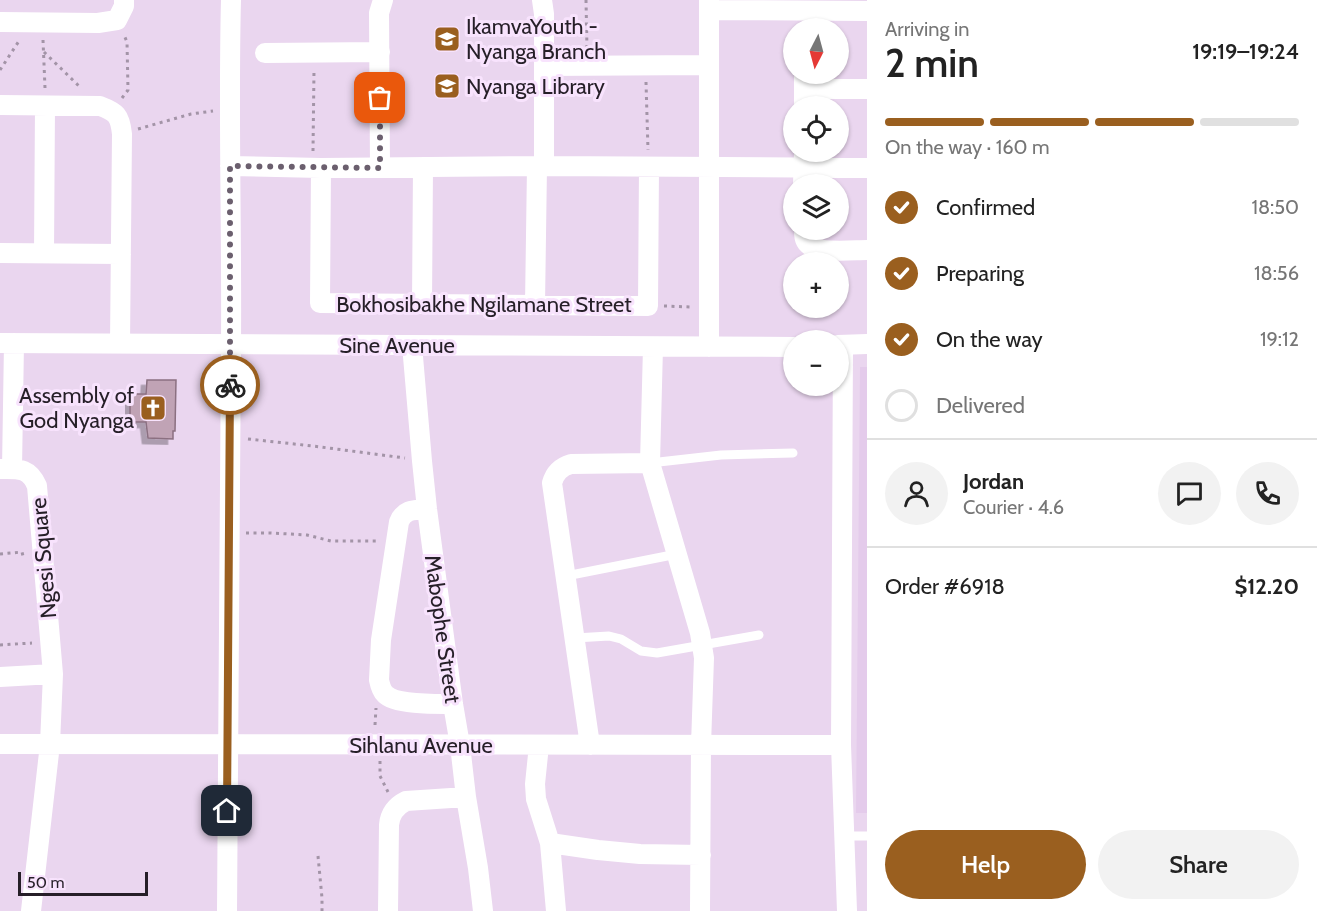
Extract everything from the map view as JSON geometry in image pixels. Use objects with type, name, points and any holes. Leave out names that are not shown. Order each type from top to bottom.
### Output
[{"type":"street","points":[[0,22],[98,23],[117,20],[124,6],[124,0]]},
{"type":"street","points":[[227,911],[231,0]]},
{"type":"street","points":[[380,168],[379,13],[382,0]]},
{"type":"street","points":[[535,305],[544,66],[542,0]]},
{"type":"street","points":[[710,347],[709,5],[804,13],[867,11]]},
{"type":"street","points":[[265,53],[380,52]]},
{"type":"street","points":[[544,66],[709,65]]},
{"type":"street","points":[[804,90],[867,89]]},
{"type":"street","points":[[0,105],[107,109],[121,121],[120,344]]},
{"type":"street","points":[[44,253],[45,106]]},
{"type":"street","points":[[230,166],[867,168]]},
{"type":"street","points":[[422,304],[423,167]]},
{"type":"street","points":[[648,306],[649,167]]},
{"type":"street","name":"Bokhosibakhe Ngilamane Street","points":[[317,168],[320,303],[648,306]]},
{"type":"street","points":[[805,240],[813,248],[822,250],[867,250]]},
{"type":"street","points":[[0,253],[121,254]]},
{"type":"street","points":[[6,469],[7,344]]},
{"type":"street","name":"Sine Avenue","points":[[7,344],[783,347]]},
{"type":"street","points":[[849,345],[867,344]]},
{"type":"street","name":"Mabophe Street","points":[[412,345],[427,509],[483,911]]},
{"type":"street","points":[[653,347],[650,463],[703,646],[700,911]]},
{"type":"street","points":[[841,396],[841,746],[847,911]]},
{"type":"street","points":[[590,745],[552,483],[556,472],[571,464],[650,463]]},
{"type":"street","name":"Ngesi Square","points":[[6,469],[27,471],[37,486],[53,674],[50,744],[31,911]]},
{"type":"street","points":[[427,509],[404,513],[399,522],[381,640],[379,680],[388,696],[408,702],[453,704]]},
{"type":"street","points":[[0,677],[53,674]]},
{"type":"street","name":"Sihlanu Avenue","points":[[0,744],[841,746]]},
{"type":"street","points":[[539,745],[535,784],[536,799],[550,843],[556,911]]},
{"type":"street","points":[[388,911],[391,814],[406,801],[466,797]]},
{"type":"street","points":[[550,843],[629,853],[701,855]]},
{"type":"lane","points":[[650,463],[721,455],[793,453]]},
{"type":"lane","points":[[566,576],[677,554]]},
{"type":"lane","points":[[575,638],[609,636],[621,639],[641,651],[657,653],[759,635]]},
{"type":"lane","points":[[844,836],[867,836]]},
{"type":"path","points":[[586,0],[587,66]]},
{"type":"path","points":[[44,52],[107,109],[128,90],[128,42],[117,20]]},
{"type":"path","points":[[43,22],[45,106]]},
{"type":"path","points":[[0,70],[14,46],[24,35],[43,22]]},
{"type":"path","points":[[314,53],[317,168]]},
{"type":"path","points":[[645,65],[649,167]]},
{"type":"path","points":[[122,134],[191,114],[230,109]]},
{"type":"path","points":[[648,306],[710,307]]},
{"type":"path","points":[[230,438],[422,460]]},
{"type":"path","points":[[230,534],[307,535],[331,541],[396,541]]},
{"type":"path","points":[[0,645],[32,643]]},
{"type":"path","points":[[382,689],[376,703],[380,777],[396,808]]},
{"type":"path","points":[[318,856],[322,911]]},
{"type":"shaded area","points":[[860,367],[867,367],[867,813],[856,813]]},
{"type":"building","name":"Assembly of God Nyanga","points":[[147,380],[176,380],[173,439],[148,438],[146,422],[130,422],[130,394],[146,394]]},
{"type":"way so far","points":[[230,385],[230,166],[380,168],[380,98]]},
{"type":"place","name":"IkamvaYouth - Nyanga Branch","points":[[447,39]]},
{"type":"place","name":"Nyanga Library","points":[[447,86]]},
{"type":"place","name":"Assembly of God Nyanga","points":[[153,408]]},
{"type":"route","points":[[227,811],[230,385]]}]
